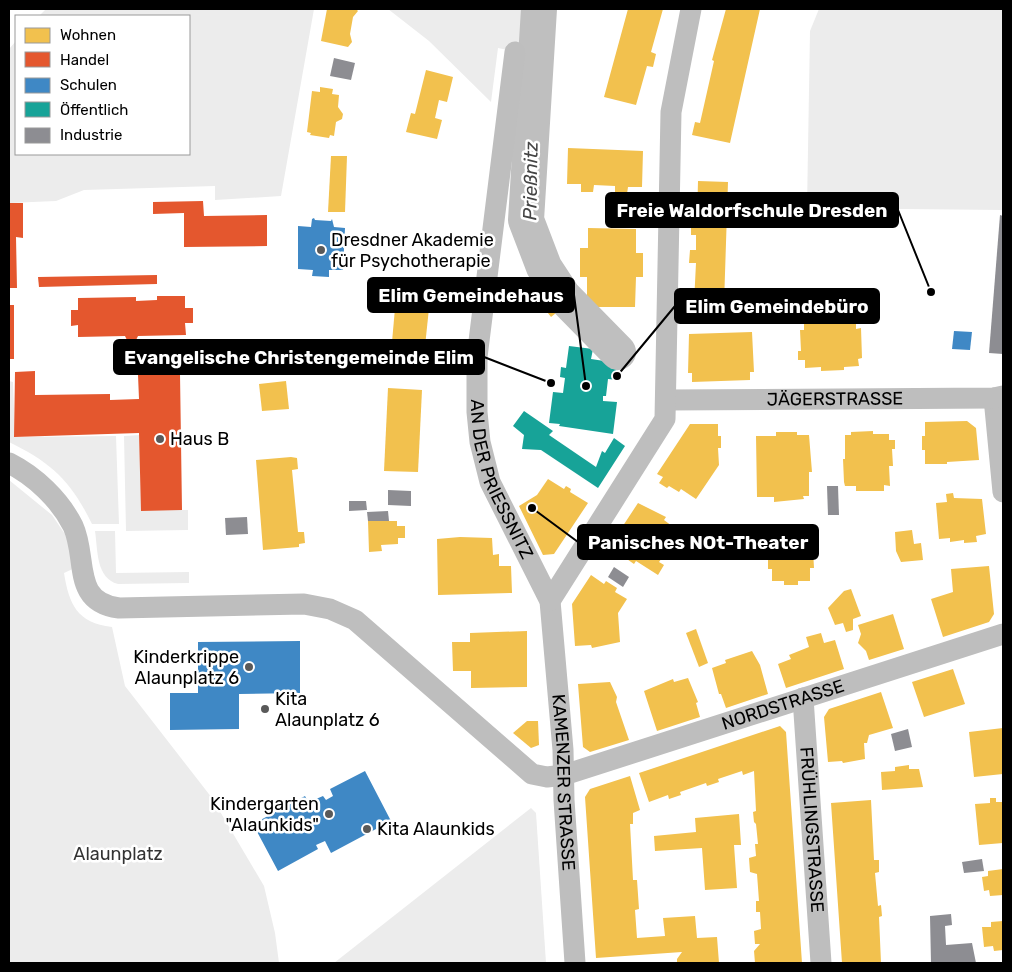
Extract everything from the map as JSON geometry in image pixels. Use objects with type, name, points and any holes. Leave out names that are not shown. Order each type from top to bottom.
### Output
[{"type":"street","points":[[550,601],[665,419],[671,112],[691,9]]},
{"type":"street","name":"AN DER PRIESSNITZ","points":[[516,52],[478,357],[477,412],[480,442],[490,482],[550,601]]},
{"type":"street","points":[[998,397],[1003,492]]},
{"type":"street","name":"JÄGERSTRASSE","points":[[666,400],[998,397]]},
{"type":"street","points":[[9,463],[39,483],[62,507],[79,544],[84,584],[98,601],[118,608],[304,604],[330,609],[355,620],[532,774],[547,777],[564,775]]},
{"type":"street","name":"KAMENZER STRASSE","points":[[550,601],[564,775],[575,963]]},
{"type":"street","name":"NORDSTRASSE","points":[[564,775],[1003,634]]},
{"type":"street","name":"FRÜHLINGSTRASSE","points":[[803,698],[821,963]]},
{"type":"green space","points":[[46,9],[314,9],[281,196],[215,200],[215,186],[84,190],[56,201],[9,203],[9,49],[15,42],[15,155],[190,155],[190,15],[40,15]]},
{"type":"green space","points":[[388,9],[547,9],[545,58],[498,48],[491,102],[429,41]]},
{"type":"green space","points":[[819,9],[1003,9],[1003,210],[807,208],[810,31]]},
{"type":"green space","points":[[9,381],[13,382],[15,437],[116,436],[119,524],[92,524],[76,496],[59,475],[37,458],[9,442]]},
{"type":"green space","points":[[140,435],[141,510],[188,510],[188,530],[126,531],[124,436]]},
{"type":"green space","name":"Alaunplatz","points":[[9,480],[52,515],[73,546],[77,567],[64,573],[72,603],[90,621],[112,627],[125,686],[212,798],[264,886],[275,933],[279,963],[9,963]]},
{"type":"green space","points":[[95,531],[115,531],[116,573],[189,572],[189,583],[118,584],[111,581],[99,563]]},
{"type":"green space","points":[[531,808],[536,813],[546,963],[334,963]]},
{"type":"building: Wohnen","points":[[327,9],[356,9],[358,11],[353,17],[350,34],[352,42],[348,47],[321,41]]},
{"type":"building: Wohnen","points":[[628,9],[663,9],[651,52],[656,54],[653,67],[647,66],[636,105],[604,97]]},
{"type":"building: Wohnen","points":[[726,9],[760,9],[730,143],[692,135],[695,122],[700,123],[714,61],[712,60]]},
{"type":"building: Wohnen","points":[[426,70],[453,77],[447,102],[439,100],[435,118],[442,120],[437,139],[406,132],[411,113],[415,114]]},
{"type":"building: Wohnen","points":[[320,87],[333,89],[332,94],[339,95],[338,107],[343,114],[342,119],[336,122],[334,136],[330,135],[329,138],[310,135],[311,133],[307,132],[312,91],[320,92]]},
{"type":"building: Wohnen","points":[[568,148],[643,151],[642,187],[628,187],[627,194],[615,194],[615,186],[594,185],[593,192],[581,192],[581,184],[567,184]]},
{"type":"building: Wohnen","points":[[331,156],[347,156],[345,212],[328,212]]},
{"type":"building: Wohnen","points":[[698,181],[728,182],[724,304],[694,303],[696,263],[689,263],[690,250],[696,250],[696,235],[691,235],[691,220],[697,220]]},
{"type":"building: Wohnen","points":[[588,228],[636,229],[636,253],[643,253],[643,277],[636,277],[635,307],[587,307],[587,277],[580,277],[580,248],[588,248]]},
{"type":"building: Wohnen","points":[[397,286],[431,289],[424,356],[391,353]]},
{"type":"building: Wohnen","points":[[544,287],[561,309],[551,317],[534,295]]},
{"type":"building: Wohnen","points":[[856,322],[856,329],[861,328],[862,358],[858,359],[859,366],[844,367],[844,370],[821,371],[821,367],[805,368],[805,360],[798,360],[798,351],[801,351],[800,330],[804,330],[804,324]]},
{"type":"building: Wohnen","points":[[752,332],[754,372],[750,372],[750,380],[692,382],[692,373],[688,373],[689,334]]},
{"type":"building: Wohnen","points":[[286,381],[289,409],[262,411],[259,384]]},
{"type":"building: Wohnen","points":[[388,388],[422,390],[418,472],[384,471]]},
{"type":"building: Wohnen","points":[[967,421],[976,428],[979,460],[947,462],[947,464],[925,464],[922,436],[925,436],[925,422]]},
{"type":"building: Wohnen","points":[[690,424],[718,424],[718,436],[721,436],[721,448],[718,448],[719,465],[696,499],[681,489],[679,492],[659,483],[663,477],[657,474]]},
{"type":"building: Wohnen","points":[[873,431],[873,434],[889,434],[889,440],[895,440],[895,449],[892,449],[893,466],[889,466],[890,486],[884,485],[884,491],[856,491],[856,486],[845,486],[844,482],[845,435],[851,435],[851,432]]},
{"type":"building: Wohnen","points":[[776,432],[797,432],[797,435],[809,435],[812,472],[809,472],[809,496],[803,496],[804,499],[774,502],[774,497],[757,497],[756,436],[776,436]]},
{"type":"building: Wohnen","points":[[297,458],[298,469],[292,470],[298,532],[304,532],[305,543],[299,544],[299,547],[263,550],[256,460]]},
{"type":"building: Wohnen","points":[[548,479],[564,489],[566,486],[571,489],[570,492],[588,503],[554,554],[543,555],[519,506],[537,495]]},
{"type":"building: Wohnen","points":[[953,493],[954,498],[982,499],[986,534],[976,536],[977,542],[964,543],[964,540],[950,542],[950,538],[939,539],[936,503],[947,502],[946,494]]},
{"type":"building: Wohnen","points":[[638,503],[666,517],[664,520],[684,535],[678,544],[673,540],[661,553],[664,555],[659,562],[664,565],[658,575],[636,561],[634,564],[621,555],[623,552],[611,544]]},
{"type":"building: Wohnen","points":[[368,521],[397,521],[397,526],[405,526],[405,538],[398,538],[398,544],[381,545],[382,551],[369,552]]},
{"type":"building: Wohnen","points":[[912,530],[914,544],[921,543],[923,560],[901,562],[896,551],[895,532]]},
{"type":"building: Wohnen","points":[[460,537],[492,538],[493,555],[499,554],[499,566],[511,566],[512,593],[438,595],[437,539]]},
{"type":"building: Wohnen","points":[[810,537],[810,549],[813,550],[814,568],[810,568],[810,581],[798,581],[798,585],[784,585],[784,581],[772,581],[772,569],[768,569],[768,550],[772,550],[771,538]]},
{"type":"building: Wohnen","points":[[989,566],[994,614],[989,622],[943,637],[931,599],[953,592],[951,569]]},
{"type":"building: Wohnen","points":[[591,575],[604,584],[606,581],[617,588],[615,592],[627,599],[618,613],[620,642],[592,648],[591,645],[575,646],[572,604]]},
{"type":"building: Wohnen","points":[[851,589],[861,616],[853,619],[853,630],[846,632],[843,623],[835,625],[828,608],[844,591]]},
{"type":"building: Wohnen","points":[[893,614],[904,649],[869,660],[866,651],[858,643],[861,634],[858,625]]},
{"type":"building: Wohnen","points":[[696,629],[708,663],[699,667],[686,633]]},
{"type":"building: Wohnen","points":[[527,631],[527,687],[471,688],[471,671],[453,671],[452,642],[470,642],[470,633]]},
{"type":"building: Wohnen","points":[[821,633],[824,643],[835,640],[844,669],[786,688],[778,664],[791,659],[789,655],[809,647],[806,637]]},
{"type":"building: Wohnen","points":[[752,651],[760,665],[768,694],[726,708],[721,694],[719,694],[712,668],[726,663],[725,660]]},
{"type":"building: Wohnen","points":[[953,669],[965,704],[924,717],[912,682]]},
{"type":"building: Wohnen","points":[[688,678],[698,702],[696,703],[700,717],[657,731],[644,691],[673,679],[674,682]]},
{"type":"building: Wohnen","points":[[610,682],[617,697],[616,702],[629,740],[590,752],[583,747],[578,684]]},
{"type":"building: Wohnen","points":[[881,692],[893,728],[869,735],[867,743],[864,743],[865,759],[843,763],[842,761],[828,762],[824,717],[829,709]]},
{"type":"building: Wohnen","points":[[527,721],[538,721],[539,745],[531,748],[513,733]]},
{"type":"building: Wohnen","points":[[780,726],[786,732],[802,963],[755,963],[754,951],[760,944],[755,944],[754,931],[761,929],[760,912],[756,912],[756,901],[759,901],[757,874],[750,872],[749,858],[756,856],[755,844],[758,844],[753,812],[756,811],[754,771],[743,775],[742,771],[718,779],[719,782],[707,786],[706,783],[680,792],[681,795],[669,799],[668,795],[649,802],[639,773]]},
{"type":"building: Wohnen","points":[[1003,728],[1003,774],[974,777],[969,732]]},
{"type":"building: Wohnen","points":[[909,765],[909,769],[919,769],[923,787],[882,790],[881,772],[895,771],[895,767]]},
{"type":"building: Wohnen","points":[[630,776],[640,810],[633,813],[633,824],[630,824],[633,880],[637,880],[639,909],[635,910],[637,938],[665,936],[663,918],[695,916],[697,938],[717,937],[719,963],[677,963],[677,959],[682,952],[596,958],[585,797],[590,789]]},
{"type":"building: Wohnen","points":[[990,798],[996,798],[996,802],[1003,802],[1003,843],[979,845],[975,804],[990,803]]},
{"type":"building: Wohnen","points":[[871,800],[874,860],[879,860],[879,872],[875,873],[878,906],[881,905],[882,916],[879,917],[881,963],[842,963],[831,803]]},
{"type":"building: Wohnen","points":[[739,814],[741,845],[734,845],[737,888],[705,890],[702,848],[655,851],[654,836],[696,832],[695,818]]},
{"type":"building: Wohnen","points":[[1003,869],[1003,895],[990,896],[989,890],[984,891],[982,877],[988,876],[988,871]]},
{"type":"building: Wohnen","points":[[1003,921],[1003,950],[994,951],[993,946],[984,947],[982,927],[991,927],[991,922]]},
{"type":"building: Handel","points":[[203,201],[204,216],[267,215],[267,246],[184,247],[184,213],[153,214],[153,202]]},
{"type":"building: Handel","points":[[9,203],[23,203],[23,238],[16,237],[17,288],[9,288]]},
{"type":"building: Handel","points":[[157,275],[157,284],[39,287],[38,277]]},
{"type":"building: Handel","points":[[157,296],[185,296],[185,308],[193,308],[193,323],[185,323],[186,335],[138,336],[135,342],[128,342],[125,336],[78,337],[78,325],[71,326],[71,310],[78,310],[78,298],[136,297],[136,301],[157,300]]},
{"type":"building: Handel","points":[[9,305],[14,305],[14,359],[9,359]]},
{"type":"building: Handel","points":[[35,371],[35,395],[110,394],[110,400],[139,399],[138,375],[180,374],[182,510],[141,511],[139,433],[14,437],[15,372]]},
{"type":"building: Schulen","name":"Dresdner Akademie für Psychotherapie","points":[[314,218],[315,220],[331,221],[332,219],[334,227],[345,228],[343,270],[329,270],[329,277],[312,276],[313,270],[298,269],[298,226],[311,227],[312,219]]},
{"type":"building: Schulen","points":[[954,331],[972,332],[970,350],[952,349]]},
{"type":"building: Schulen","name":"Kinderkrippe Alaunplatz 6","points":[[300,641],[300,693],[239,694],[239,729],[170,730],[170,693],[198,693],[198,642]]},
{"type":"building: Schulen","name":"Kindergarten \"Alaunkids\"","points":[[365,771],[391,821],[331,853],[325,841],[316,845],[318,849],[278,871],[253,824],[305,796],[311,808],[319,804],[316,799],[323,796],[326,800],[333,796],[330,789]]},
{"type":"building: Öffentlich","points":[[569,346],[593,349],[591,359],[611,362],[610,368],[618,370],[617,380],[608,379],[606,396],[603,396],[603,401],[617,402],[613,434],[549,423],[553,392],[563,393],[565,378],[560,377],[561,367],[566,368]]},
{"type":"building: Öffentlich","points":[[524,411],[553,431],[549,435],[596,467],[602,451],[605,453],[614,438],[625,446],[598,488],[541,450],[522,449],[524,435],[513,426]]},
{"type":"building: Industrie","points":[[334,58],[355,63],[351,80],[330,76]]},
{"type":"building: Industrie","points":[[1000,215],[1003,216],[1003,354],[989,353]]},
{"type":"building: Industrie","points":[[827,486],[838,486],[839,515],[828,515]]},
{"type":"building: Industrie","points":[[388,490],[411,491],[411,506],[388,505]]},
{"type":"building: Industrie","points":[[349,501],[366,501],[367,510],[349,511]]},
{"type":"building: Industrie","points":[[388,511],[389,521],[368,521],[367,512]]},
{"type":"building: Industrie","points":[[247,517],[248,534],[226,535],[225,518]]},
{"type":"building: Industrie","points":[[614,567],[629,577],[623,587],[608,577]]},
{"type":"building: Industrie","points":[[908,729],[912,747],[895,751],[891,734]]},
{"type":"building: Industrie","points":[[982,859],[984,871],[964,873],[962,862]]},
{"type":"building: Industrie","points":[[951,914],[952,925],[945,926],[946,945],[972,943],[976,963],[931,963],[930,916]]},
{"type":"waterway","name":"Prießnitz","points":[[539,9],[526,220],[544,267],[563,296],[618,352]]},
{"type":"place","name":"Dresdner Akademie für Psychotherapie","points":[[321,250]]},
{"type":"place","name":"Freie Waldorfschule Dresden","points":[[931,292]]},
{"type":"place","name":"Elim Gemeindebüro","points":[[617,376]]},
{"type":"place","name":"Evangelische Christengemeinde Elim","points":[[551,383]]},
{"type":"place","name":"Elim Gemeindehaus","points":[[586,386]]},
{"type":"place","name":"Haus B","points":[[160,439]]},
{"type":"place","name":"Panisches NOt-Theater","points":[[532,508]]},
{"type":"place","name":"Kinderkrippe Alaunplatz 6","points":[[249,667]]},
{"type":"place","name":"Kita Alaunplatz 6","points":[[265,709]]},
{"type":"place","name":"Kindergarten \"Alaunkids\"","points":[[329,814]]},
{"type":"place","name":"Kita Alaunkids","points":[[367,829]]}]
